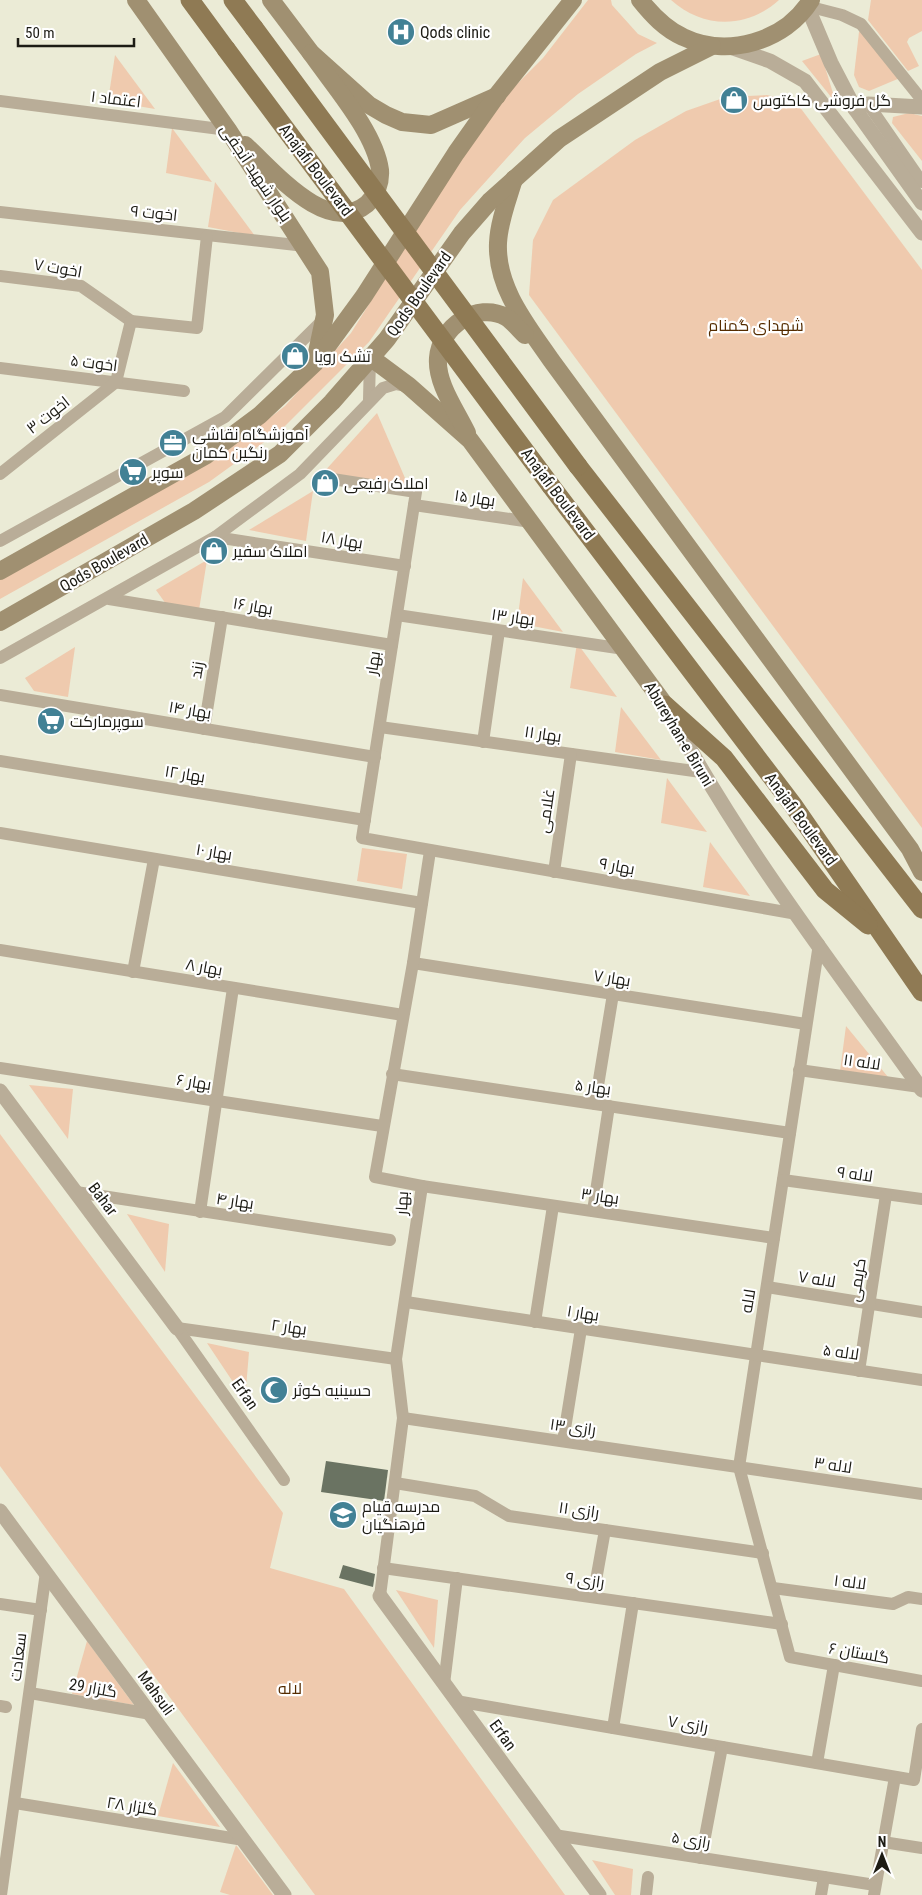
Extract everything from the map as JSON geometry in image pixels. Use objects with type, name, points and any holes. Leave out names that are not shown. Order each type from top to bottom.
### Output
[{"type":"main road","name":"بلوار شهید آنجفی","points":[[136,0],[228,130],[305,246],[320,272],[324,294],[324,320],[315,363]]},
{"type":"main road","name":"Anajafi Boulevard","points":[[190,0],[551,486],[793,805],[922,992]]},
{"type":"main road","name":"Anajafi Boulevard","points":[[232,0],[578,466],[922,910]]},
{"type":"main road","points":[[228,130],[294,189],[312,203],[330,213],[344,214],[361,209],[372,200],[378,188],[380,171],[374,150],[363,128],[272,0]]},
{"type":"main road","points":[[0,571],[205,456],[260,415],[315,363],[364,296],[442,173],[497,95],[574,0]]},
{"type":"main road","points":[[640,0],[653,17],[672,32],[694,42],[730,47],[754,43],[776,33],[796,19],[809,3]]},
{"type":"main road","name":"Qods Boulevard","points":[[0,622],[194,511],[280,454],[332,402],[387,339],[477,215],[514,179],[559,139],[607,106],[660,72],[712,46]]},
{"type":"main road","points":[[311,53],[369,105],[402,122],[431,125],[497,95]]},
{"type":"main road","points":[[514,179],[498,240],[501,272],[514,306],[551,360],[910,849],[922,872]]},
{"type":"main road","points":[[470,440],[440,376],[438,358],[441,342],[452,327],[466,317],[483,312],[507,317],[551,360]]},
{"type":"main road","name":"Abureyhan-e Biruni","points":[[370,357],[409,386],[470,440],[665,705]]},
{"type":"main road","points":[[665,705],[724,758],[825,890],[885,939]]},
{"type":"street","points":[[809,3],[861,24],[922,100]]},
{"type":"street","points":[[809,3],[832,63],[922,203]]},
{"type":"street","points":[[730,47],[770,61],[805,81],[922,233]]},
{"type":"street","name":"اعتماد ۱","points":[[0,101],[228,130]]},
{"type":"street","points":[[861,107],[922,107]]},
{"type":"street","points":[[861,107],[922,182]]},
{"type":"street","name":"اخوت ۹","points":[[0,212],[305,246]]},
{"type":"street","points":[[116,382],[131,321],[197,328],[207,236]]},
{"type":"street","name":"اخوت ۷","points":[[0,276],[81,286],[131,321]]},
{"type":"street","points":[[0,541],[225,417],[324,320]]},
{"type":"street","points":[[370,357],[370,400]]},
{"type":"street","name":"اخوت ۵","points":[[0,368],[184,392]]},
{"type":"street","name":"اخوت ۳","points":[[0,474],[116,382]]},
{"type":"street","points":[[0,658],[215,537],[300,474],[370,400],[389,385],[409,386]]},
{"type":"street","name":"بهار","points":[[326,478],[416,492],[362,838]]},
{"type":"street","name":"بهار ۱۵","points":[[414,505],[531,522]]},
{"type":"street","name":"بهار ۱۸","points":[[215,537],[405,566]]},
{"type":"street","name":"بهار ۱۶","points":[[109,598],[392,645]]},
{"type":"street","name":"بهار ۱۳","points":[[397,615],[624,649]]},
{"type":"street","name":"زند","points":[[204,729],[222,617]]},
{"type":"street","points":[[483,742],[499,631]]},
{"type":"street","name":"بهار ۱۴","points":[[0,695],[375,756]]},
{"type":"street","name":"Abureyhan-e Biruni","points":[[665,705],[701,772],[797,914],[921,1088]]},
{"type":"street","name":"بهار ۱۱","points":[[380,727],[701,772]]},
{"type":"street","name":"غلامی","points":[[554,872],[571,754]]},
{"type":"street","name":"بهار ۱۲","points":[[0,761],[365,820]]},
{"type":"street","name":"بهار ۱۰","points":[[0,833],[422,904]]},
{"type":"street","name":"بهار ۹","points":[[362,838],[797,914]]},
{"type":"street","name":"بهار","points":[[380,1596],[403,1418],[396,1359],[422,1186],[375,1177],[382,1126],[413,963],[430,850]]},
{"type":"street","points":[[133,972],[154,859]]},
{"type":"street","name":"لاله","points":[[790,1657],[739,1467],[819,944]]},
{"type":"street","name":"بهار ۸","points":[[0,950],[402,1015]]},
{"type":"street","name":"بهار ۷","points":[[413,963],[806,1024]]},
{"type":"street","points":[[200,1212],[233,988]]},
{"type":"street","points":[[595,1104],[613,994]]},
{"type":"street","name":"بهار ۶","points":[[0,1068],[382,1126]]},
{"type":"street","name":"لاله ۱۱","points":[[800,1070],[921,1088]]},
{"type":"street","name":"بهار ۵","points":[[392,1074],[790,1133]]},
{"type":"street","name":"Bahar","points":[[0,1090],[177,1328]]},
{"type":"street","points":[[593,1212],[609,1106]]},
{"type":"street","name":"لاله ۹","points":[[783,1180],[922,1199]]},
{"type":"street","name":"بهار ۳","points":[[422,1186],[774,1238]]},
{"type":"street","name":"بهار ۴","points":[[76,1192],[390,1240]]},
{"type":"street","name":"کریمی","points":[[859,1370],[886,1195]]},
{"type":"street","points":[[535,1322],[553,1206]]},
{"type":"street","name":"لاله ۷","points":[[767,1287],[922,1312]]},
{"type":"street","name":"بهار ۱","points":[[406,1302],[756,1356]]},
{"type":"street","name":"بهار ۲","points":[[177,1328],[396,1359]]},
{"type":"street","name":"Erfan","points":[[177,1328],[284,1480]]},
{"type":"street","points":[[563,1442],[581,1329]]},
{"type":"street","name":"لاله ۵","points":[[756,1356],[922,1380]]},
{"type":"street","name":"رازی ۱۳","points":[[403,1418],[739,1467]]},
{"type":"street","name":"لاله ۳","points":[[739,1467],[922,1494]]},
{"type":"street","name":"رازی ۱۱","points":[[395,1483],[475,1496],[510,1516],[763,1553]]},
{"type":"street","name":"Mahsuli","points":[[0,1511],[284,1895]]},
{"type":"street","points":[[593,1598],[605,1530]]},
{"type":"street","name":"رازی ۹","points":[[383,1568],[782,1624]]},
{"type":"street","name":"سعادت","points":[[2,1895],[46,1572]]},
{"type":"street","points":[[444,1684],[457,1578]]},
{"type":"street","name":"لاله ۱","points":[[773,1588],[893,1604],[908,1598],[922,1599]]},
{"type":"street","name":"Erfan","points":[[380,1596],[599,1895]]},
{"type":"street","points":[[613,1728],[633,1603]]},
{"type":"street","points":[[0,1604],[41,1610]]},
{"type":"street","name":"گلستان ۶","points":[[790,1657],[922,1681]]},
{"type":"street","points":[[818,1763],[834,1665]]},
{"type":"street","name":"گلزار 29","points":[[30,1693],[151,1714]]},
{"type":"street","name":"رازی ۷","points":[[456,1701],[914,1780],[922,1729]]},
{"type":"street","points":[[701,1858],[722,1747]]},
{"type":"street","points":[[874,1890],[895,1777]]},
{"type":"street","name":"گلزار ۲۸","points":[[15,1803],[244,1840]]},
{"type":"street","name":"رازی ۵","points":[[554,1835],[824,1877],[874,1890]]},
{"type":"street","points":[[883,1842],[922,1848]]},
{"type":"street","points":[[646,1895],[648,1877]]},
{"type":"street","points":[[820,1895],[824,1877]]},
{"type":"green space","points":[[588,0],[611,0],[612,5],[638,34],[657,43],[636,54],[578,94],[525,138],[460,210],[369,342],[281,430],[209,482],[0,599],[0,576],[215,460],[285,406],[351,333],[449,176],[508,93],[543,58]]},
{"type":"green space","points":[[671,0],[779,0],[766,10],[753,16],[725,22],[697,16],[684,10]]},
{"type":"green space","points":[[871,0],[922,0],[922,31],[909,38],[907,42],[919,66],[908,71],[868,20]]},
{"type":"green space","points":[[863,30],[900,78],[869,91],[859,87],[854,75],[859,32]]},
{"type":"green space","points":[[821,54],[836,103],[802,61]]},
{"type":"green space","points":[[115,55],[155,109],[108,101]]},
{"type":"green space","name":"شهدای گمنام","points":[[767,95],[796,102],[922,270],[922,828],[529,295],[533,240],[553,200],[635,140],[686,111],[726,97]]},
{"type":"green space","points":[[909,113],[922,116],[922,161],[892,123],[893,117]]},
{"type":"green space","points":[[172,128],[212,182],[166,173]]},
{"type":"green space","points":[[215,182],[255,236],[208,227]]},
{"type":"green space","points":[[377,413],[408,485],[323,473]]},
{"type":"green space","points":[[313,491],[306,541],[249,530]]},
{"type":"green space","points":[[207,560],[199,610],[166,604],[156,590]]},
{"type":"green space","points":[[523,578],[563,632],[517,623]]},
{"type":"green space","points":[[577,643],[617,697],[570,688]]},
{"type":"green space","points":[[75,647],[68,697],[34,691],[25,678]]},
{"type":"green space","points":[[621,707],[661,760],[615,752]]},
{"type":"green space","points":[[667,778],[707,832],[661,823]]},
{"type":"green space","points":[[710,842],[750,896],[703,887]]},
{"type":"green space","points":[[362,848],[407,854],[402,889],[357,881]]},
{"type":"green space","points":[[846,1026],[888,1077],[840,1071]]},
{"type":"green space","points":[[29,1085],[73,1089],[68,1139]]},
{"type":"green space","name":"لاله","points":[[0,1134],[283,1513],[270,1568],[344,1589],[565,1895],[315,1895],[0,1466]]},
{"type":"green space","points":[[127,1214],[169,1224],[165,1272]]},
{"type":"green space","points":[[207,1343],[249,1352],[245,1400]]},
{"type":"green space","points":[[396,1590],[438,1600],[434,1648]]},
{"type":"green space","points":[[87,1641],[134,1705],[72,1694]]},
{"type":"green space","points":[[173,1763],[220,1827],[158,1816]]},
{"type":"green space","points":[[236,1845],[273,1895],[230,1895],[220,1892]]},
{"type":"green space","points":[[592,1860],[633,1869],[631,1895],[615,1895]]},
{"type":"building","points":[[326,1461],[388,1470],[384,1501],[321,1492]]},
{"type":"building","points":[[343,1565],[375,1574],[373,1587],[339,1578]]},
{"type":"place","name":"Qods clinic","points":[[401,32]]},
{"type":"place","name":"گل فروشی کاکتوس","points":[[734,100]]},
{"type":"place","name":"تشک رویا","points":[[295,356]]},
{"type":"place","name":"آموزشگاه نقاشی رنگین کمان","points":[[173,443]]},
{"type":"place","name":"سوپر","points":[[133,472]]},
{"type":"place","name":"املاک رفیعی","points":[[325,483]]},
{"type":"place","name":"املاک سفیر","points":[[214,551]]},
{"type":"place","name":"سوپرمارکت","points":[[51,721]]},
{"type":"place","name":"حسینیه کوثر","points":[[274,1390]]},
{"type":"place","name":"مدرسه قیام فرهنگیان","points":[[343,1515]]}]
